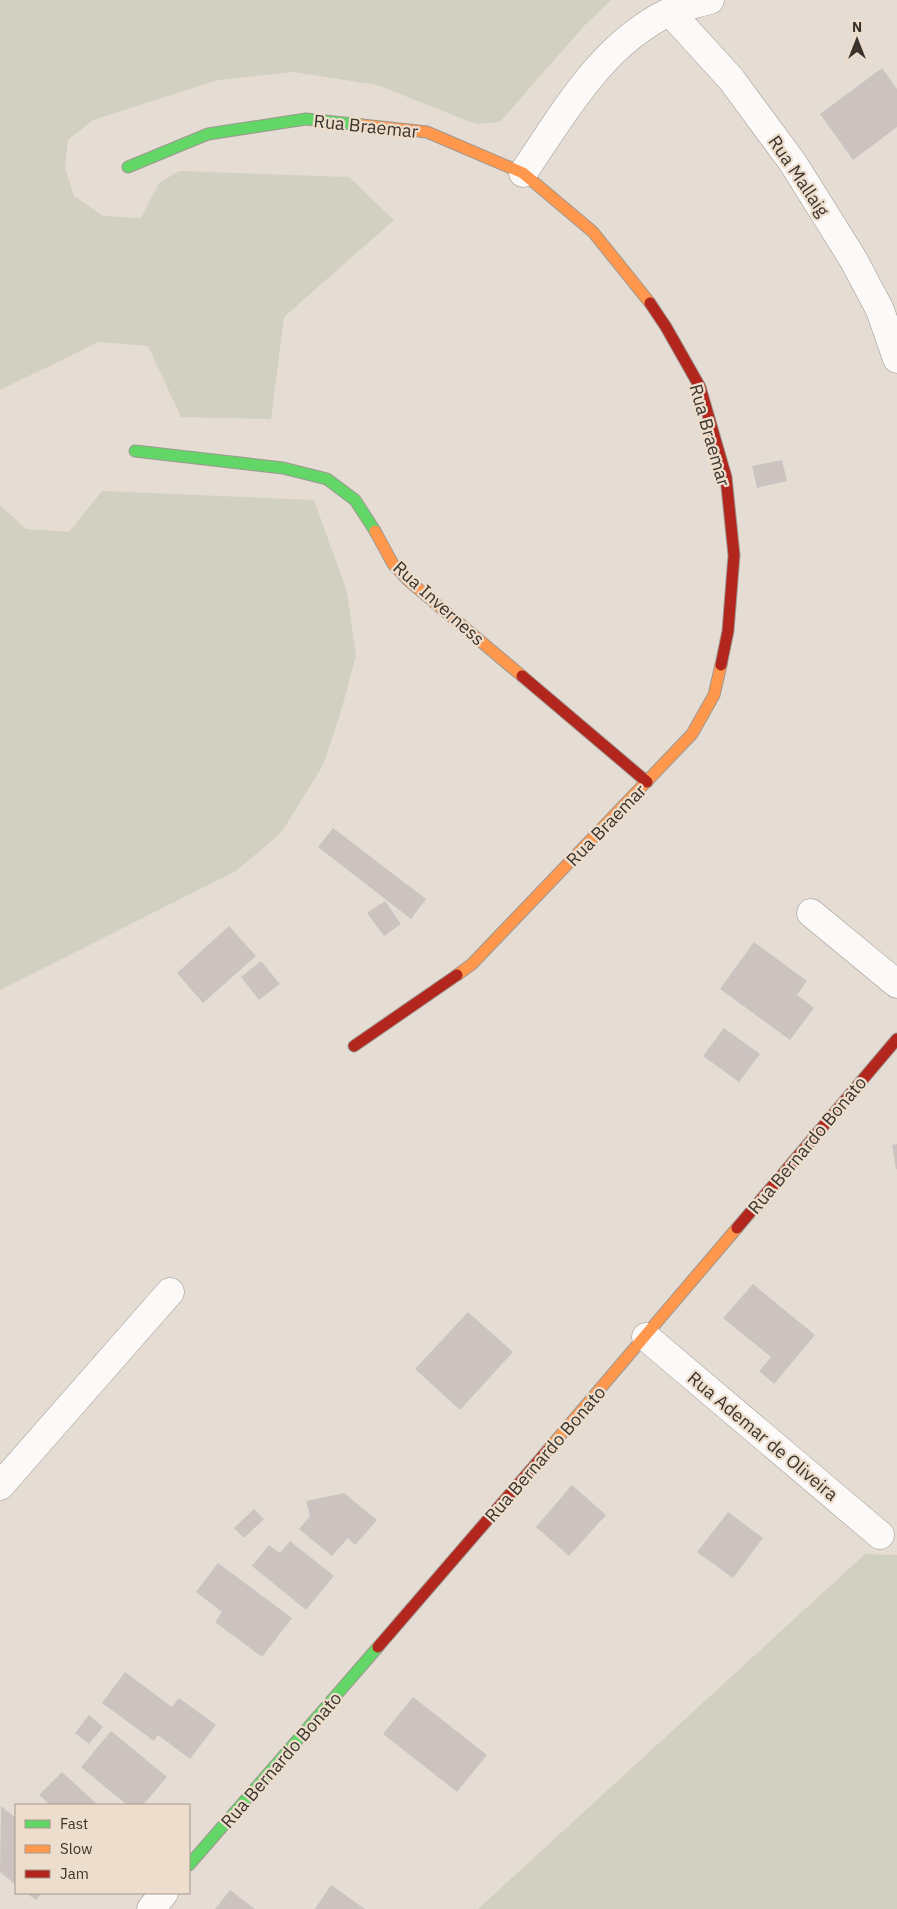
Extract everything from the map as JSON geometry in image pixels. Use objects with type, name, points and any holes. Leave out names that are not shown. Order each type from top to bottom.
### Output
[{"type":"street","points":[[524,173],[588,78],[628,38],[670,12],[710,0]]},
{"type":"street","name":"Rua Mallaig","points":[[670,12],[731,79],[793,163],[853,259],[880,310],[897,359]]},
{"type":"street","name":"Rua Braemar","points":[[128,167],[208,134],[306,119],[427,132],[524,173],[593,232],[643,293],[666,327],[700,387],[726,477],[734,555],[728,630],[714,695],[692,734],[472,964],[354,1046]]},
{"type":"street","name":"Rua Inverness","points":[[135,451],[283,468],[327,479],[355,500],[372,526],[392,564],[409,581],[647,782]]},
{"type":"street","points":[[811,913],[897,984]]},
{"type":"street","name":"Rua Bernardo Bonato","points":[[190,1864],[402,1622],[646,1337],[897,1039]]},
{"type":"street","points":[[0,1486],[170,1292]]},
{"type":"street","name":"Rua Ademar de Oliveira","points":[[646,1337],[880,1535]]},
{"type":"street","points":[[151,1909],[163,1894]]},
{"type":"shaded area","points":[[0,0],[611,0],[585,25],[500,122],[476,124],[377,85],[293,72],[218,80],[93,120],[68,140],[65,168],[74,196],[103,216],[141,218],[159,183],[179,171],[349,177],[394,220],[284,317],[271,419],[181,417],[148,346],[99,342],[0,390]]},
{"type":"shaded area","points":[[102,491],[314,500],[347,592],[356,656],[341,711],[323,765],[282,832],[236,871],[0,990],[0,505],[26,529],[69,532]]},
{"type":"shaded area","points":[[865,1554],[897,1555],[897,1909],[478,1909]]},
{"type":"building","points":[[882,68],[897,89],[897,127],[853,160],[820,114]]},
{"type":"building","points":[[782,460],[787,481],[757,488],[752,466]]},
{"type":"building","points":[[333,828],[426,899],[411,919],[318,847]]},
{"type":"building","points":[[385,901],[401,924],[384,936],[367,913]]},
{"type":"building","points":[[229,926],[256,956],[203,1003],[177,973]]},
{"type":"building","points":[[754,942],[807,981],[797,995],[814,1008],[790,1040],[720,989]]},
{"type":"building","points":[[261,961],[280,984],[259,1000],[241,977]]},
{"type":"building","points":[[724,1028],[760,1054],[739,1082],[703,1056]]},
{"type":"building","points":[[897,1144],[897,1169],[896,1169],[892,1145]]},
{"type":"building","points":[[753,1284],[815,1335],[774,1384],[759,1371],[771,1357],[723,1318]]},
{"type":"building","points":[[468,1312],[513,1352],[460,1410],[415,1369]]},
{"type":"building","points":[[572,1485],[606,1515],[569,1556],[536,1527]]},
{"type":"building","points":[[344,1493],[377,1520],[355,1545],[348,1538],[332,1556],[299,1529],[310,1516],[306,1501]]},
{"type":"building","points":[[254,1509],[264,1519],[244,1538],[234,1528]]},
{"type":"building","points":[[728,1512],[763,1538],[733,1578],[697,1552]]},
{"type":"building","points":[[290,1541],[334,1576],[306,1610],[252,1566],[269,1545],[280,1553]]},
{"type":"building","points":[[218,1563],[292,1618],[262,1657],[215,1622],[222,1612],[196,1592]]},
{"type":"building","points":[[125,1672],[172,1707],[179,1698],[216,1725],[190,1759],[158,1735],[154,1741],[102,1703]]},
{"type":"building","points":[[413,1697],[487,1755],[457,1792],[383,1734]]},
{"type":"building","points":[[89,1715],[103,1727],[89,1744],[75,1733]]},
{"type":"building","points":[[111,1731],[167,1777],[144,1804],[126,1804],[81,1767]]},
{"type":"building","points":[[62,1772],[97,1804],[49,1804],[39,1795]]},
{"type":"building","points":[[1,1806],[15,1817],[15,1884],[0,1872]]},
{"type":"building","points":[[331,1885],[365,1909],[315,1909]]},
{"type":"building","points":[[230,1890],[255,1909],[215,1909]]},
{"type":"building","points":[[27,1894],[41,1894],[36,1900]]},
{"type":"traffic: fast","points":[[128,167],[208,134],[306,119],[362,125]]},
{"type":"traffic: fast","points":[[135,451],[283,468],[327,479],[355,500],[375,531]]},
{"type":"traffic: fast","points":[[190,1864],[378,1647]]},
{"type":"traffic: slow","points":[[362,125],[427,132],[523,173],[593,232],[650,303]]},
{"type":"traffic: slow","points":[[375,531],[393,564],[409,581],[522,676]]},
{"type":"traffic: slow","points":[[457,975],[472,964],[692,734],[714,695],[721,665]]},
{"type":"traffic: slow","points":[[547,1451],[737,1228]]},
{"type":"traffic: jam","points":[[650,303],[700,387],[726,477],[734,555],[728,631],[721,665]]},
{"type":"traffic: jam","points":[[522,676],[647,782]]},
{"type":"traffic: jam","points":[[354,1046],[457,975]]},
{"type":"traffic: jam","points":[[737,1228],[897,1039]]},
{"type":"traffic: jam","points":[[378,1647],[547,1451]]}]
